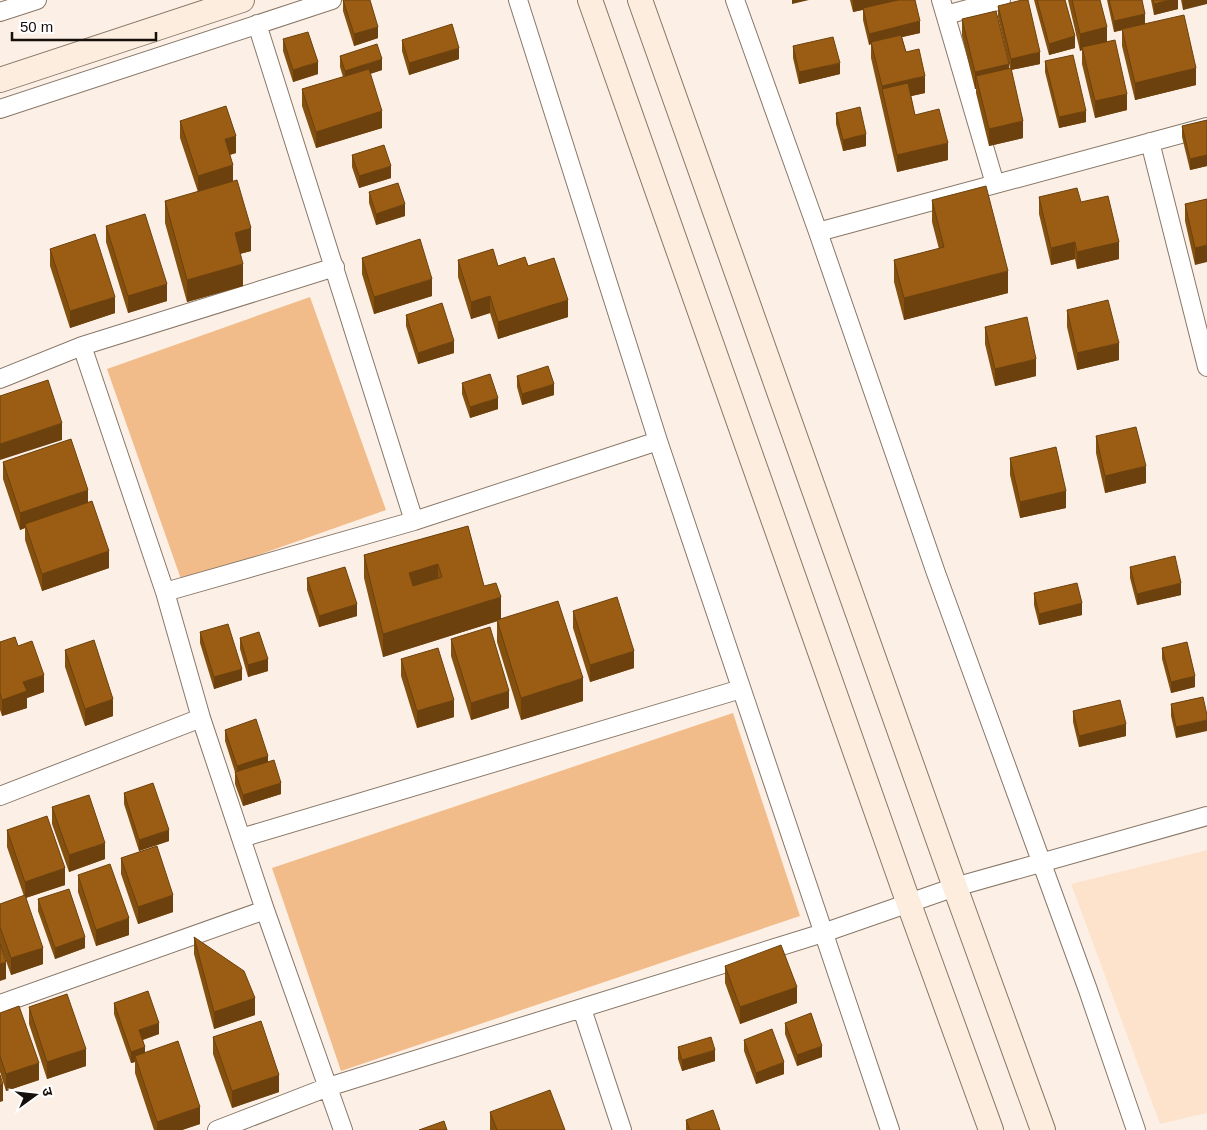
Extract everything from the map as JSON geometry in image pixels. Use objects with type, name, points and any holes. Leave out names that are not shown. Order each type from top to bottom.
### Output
[{"type":"main road","points":[[0,80],[242,0]]},
{"type":"main road","points":[[590,0],[909,904],[991,1130]]},
{"type":"main road","points":[[640,0],[1043,1130]]},
{"type":"street","points":[[0,12],[37,0]]},
{"type":"street","points":[[0,109],[332,0]]},
{"type":"street","points":[[518,0],[658,440],[890,1130]]},
{"type":"street","points":[[735,0],[818,232],[936,573],[1136,1130]]},
{"type":"street","points":[[995,184],[944,8],[1001,0]]},
{"type":"street","points":[[257,24],[414,521]]},
{"type":"street","points":[[818,232],[1207,127]]},
{"type":"street","points":[[1150,142],[1207,367]]},
{"type":"street","points":[[0,379],[82,346],[335,267]]},
{"type":"street","points":[[82,346],[165,592],[201,718],[265,910],[343,1130]]},
{"type":"street","points":[[165,592],[414,521],[658,440]]},
{"type":"street","points":[[241,838],[741,689]]},
{"type":"street","points":[[0,796],[201,718]]},
{"type":"street","points":[[217,1130],[328,1087],[823,933],[955,887],[1207,816]]},
{"type":"street","points":[[0,1004],[265,910]]},
{"type":"street","points":[[582,1009],[622,1130]]},
{"type":"shaded area","points":[[310,297],[386,510],[182,582],[107,369]]},
{"type":"shaded area","points":[[733,713],[800,916],[341,1071],[272,868]]},
{"type":"shaded area","points":[[1207,850],[1207,1113],[1160,1124],[1071,884]]},
{"type":"building","points":[[343,0],[370,0],[378,27],[354,34]]},
{"type":"building","points":[[898,0],[915,0],[920,21],[869,34],[863,8]]},
{"type":"building","points":[[1028,0],[1040,52],[1011,59],[998,6]]},
{"type":"building","points":[[1037,0],[1065,0],[1075,36],[1049,44]]},
{"type":"building","points":[[1072,0],[1100,0],[1107,27],[1080,34]]},
{"type":"building","points":[[1109,0],[1142,0],[1145,14],[1114,21]]},
{"type":"building","points":[[1153,0],[1170,0],[1154,4]]},
{"type":"building","points":[[996,11],[1009,64],[975,72],[962,19]]},
{"type":"building","points":[[1184,15],[1196,68],[1135,83],[1122,29]]},
{"type":"building","points":[[452,24],[459,48],[409,63],[402,40]]},
{"type":"building","points":[[308,32],[318,62],[293,70],[283,39]]},
{"type":"building","points":[[901,35],[906,52],[919,49],[925,76],[882,86],[871,42]]},
{"type":"building","points":[[833,37],[840,63],[799,72],[793,46]]},
{"type":"building","points":[[1115,40],[1127,94],[1095,101],[1082,47]]},
{"type":"building","points":[[377,44],[382,59],[345,71],[340,56]]},
{"type":"building","points":[[1073,55],[1086,111],[1059,117],[1045,61]]},
{"type":"building","points":[[1011,68],[1023,121],[989,129],[976,76]]},
{"type":"building","points":[[369,69],[382,111],[316,132],[302,89]]},
{"type":"building","points":[[908,83],[915,115],[939,109],[948,143],[897,155],[882,89]]},
{"type":"building","points":[[226,106],[236,136],[225,139],[233,165],[198,176],[180,121]]},
{"type":"building","points":[[860,107],[866,134],[843,140],[836,113]]},
{"type":"building","points":[[1207,120],[1207,155],[1190,159],[1182,126]]},
{"type":"building","points":[[384,145],[391,166],[359,176],[352,155]]},
{"type":"building","points":[[237,180],[251,228],[235,233],[243,264],[187,280],[165,201]]},
{"type":"building","points":[[398,183],[405,204],[376,214],[369,192]]},
{"type":"building","points":[[986,186],[1008,271],[904,298],[894,260],[944,247],[932,200]]},
{"type":"building","points":[[1077,188],[1081,202],[1108,196],[1119,242],[1077,252],[1075,242],[1051,248],[1039,197]]},
{"type":"building","points":[[1207,199],[1207,245],[1195,248],[1185,204]]},
{"type":"building","points":[[145,214],[167,284],[128,296],[106,226]]},
{"type":"building","points":[[95,234],[115,297],[70,311],[50,249]]},
{"type":"building","points":[[420,239],[432,279],[374,297],[362,258]]},
{"type":"building","points":[[493,249],[498,266],[525,257],[528,266],[554,258],[568,300],[498,322],[490,296],[471,302],[458,260]]},
{"type":"building","points":[[1108,300],[1119,343],[1077,353],[1067,310]]},
{"type":"building","points":[[442,303],[454,341],[418,353],[406,315]]},
{"type":"building","points":[[1027,317],[1036,359],[995,369],[985,327]]},
{"type":"building","points":[[548,366],[554,384],[522,394],[517,376]]},
{"type":"building","points":[[490,374],[498,398],[470,407],[462,383]]},
{"type":"building","points":[[48,380],[62,423],[0,444],[0,396]]},
{"type":"building","points":[[1136,427],[1146,466],[1105,476],[1096,436]]},
{"type":"building","points":[[71,439],[88,490],[20,513],[3,462]]},
{"type":"building","points":[[1056,447],[1066,491],[1020,502],[1010,458]]},
{"type":"building","points":[[92,501],[109,551],[42,574],[25,524]]},
{"type":"building","points":[[468,526],[484,586],[496,583],[501,597],[383,634],[364,555]],"holes":[[[438,564],[442,577],[413,586],[409,573]]]},
{"type":"building","points":[[1175,556],[1181,583],[1137,594],[1130,567]]},
{"type":"building","points":[[345,567],[357,604],[319,616],[307,578]]},
{"type":"building","points":[[1077,583],[1082,603],[1039,614],[1034,593]]},
{"type":"building","points":[[617,597],[634,651],[590,665],[573,611]]},
{"type":"building","points":[[558,601],[583,678],[521,698],[497,620]]},
{"type":"building","points":[[228,624],[242,669],[214,677],[200,632]]},
{"type":"building","points":[[490,627],[509,691],[471,703],[451,639]]},
{"type":"building","points":[[259,632],[268,659],[248,665],[240,638]]},
{"type":"building","points":[[15,637],[18,646],[32,641],[44,675],[23,682],[27,691],[2,700],[0,693],[0,642]]},
{"type":"building","points":[[94,640],[113,699],[85,709],[65,650]]},
{"type":"building","points":[[1187,642],[1195,676],[1171,682],[1162,648]]},
{"type":"building","points":[[438,648],[454,700],[417,711],[401,659]]},
{"type":"building","points":[[1203,697],[1207,720],[1176,727],[1171,704]]},
{"type":"building","points":[[1120,700],[1126,724],[1079,736],[1073,711]]},
{"type":"building","points":[[256,719],[268,756],[237,766],[225,730]]},
{"type":"building","points":[[274,760],[281,783],[243,795],[235,772]]},
{"type":"building","points":[[153,783],[169,830],[139,840],[124,793]]},
{"type":"building","points":[[89,795],[105,843],[69,855],[52,807]]},
{"type":"building","points":[[47,816],[65,868],[25,882],[7,830]]},
{"type":"building","points":[[157,846],[173,895],[138,907],[121,858]]},
{"type":"building","points":[[110,864],[129,918],[96,930],[78,875]]},
{"type":"building","points":[[69,889],[85,937],[55,948],[38,899]]},
{"type":"building","points":[[25,895],[43,948],[11,958],[0,927],[0,904]]},
{"type":"building","points":[[194,937],[244,971],[255,998],[214,1012]]},
{"type":"building","points":[[0,944],[6,962],[0,964]]},
{"type":"building","points":[[781,945],[797,987],[740,1007],[725,966]]},
{"type":"building","points":[[148,991],[159,1023],[139,1030],[145,1047],[131,1052],[114,1003]]},
{"type":"building","points":[[67,994],[86,1049],[47,1062],[29,1007]]},
{"type":"building","points":[[19,1006],[39,1063],[6,1074],[0,1056],[0,1013]]},
{"type":"building","points":[[811,1013],[822,1046],[797,1055],[785,1023]]},
{"type":"building","points":[[261,1021],[279,1075],[232,1091],[213,1037]]},
{"type":"building","points":[[772,1029],[784,1062],[756,1073],[744,1040]]},
{"type":"building","points":[[711,1037],[715,1050],[682,1060],[678,1047]]},
{"type":"building","points":[[178,1041],[200,1107],[157,1122],[135,1056]]},
{"type":"building","points":[[550,1090],[565,1130],[497,1130],[490,1112]]},
{"type":"building","points":[[713,1110],[720,1130],[690,1130],[686,1120]]},
{"type":"building","points":[[444,1121],[447,1130],[419,1130]]}]
